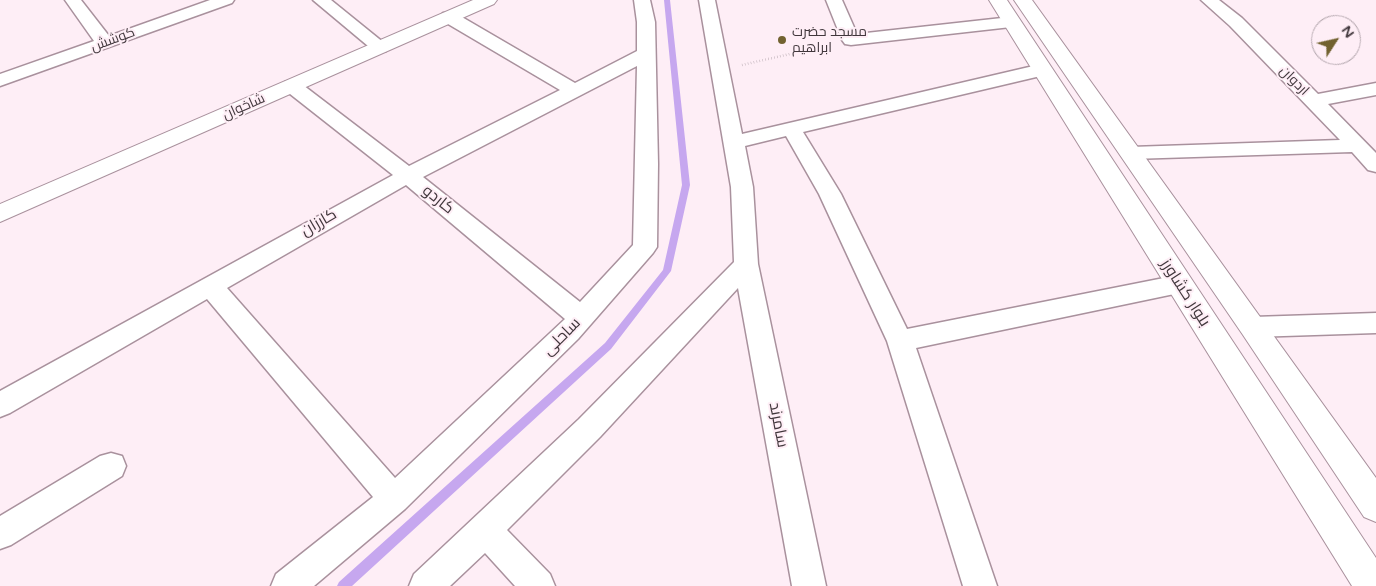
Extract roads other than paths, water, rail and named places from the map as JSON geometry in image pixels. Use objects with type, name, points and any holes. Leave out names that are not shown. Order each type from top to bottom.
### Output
[{"type":"main road","name":"شاخوان","points":[[0,214],[488,0]]},
{"type":"main road","name":"بلوار کشاورز","points":[[1011,7],[1042,70],[1373,586]]},
{"type":"main road","points":[[1011,7],[1131,153],[1376,506]]},
{"type":"street","points":[[73,0],[105,43]]},
{"type":"street","name":"کوشش","points":[[0,80],[226,0]]},
{"type":"street","points":[[321,0],[380,47]]},
{"type":"street","name":"ساحلی","points":[[288,586],[394,500],[569,332],[645,247],[646,22],[642,0]]},
{"type":"street","points":[[426,586],[486,531],[603,416],[746,264],[742,186],[707,0]]},
{"type":"street","points":[[834,0],[851,40],[1011,7]]},
{"type":"street","name":"اردوان","points":[[1210,0],[1236,22],[1376,165]]},
{"type":"street","points":[[449,17],[575,91]]},
{"type":"street","name":"کارزان","points":[[0,405],[366,197],[646,54]]},
{"type":"street","points":[[734,142],[1042,70]]},
{"type":"street","name":"کاردو","points":[[292,86],[407,175],[582,317]]},
{"type":"street","points":[[1314,101],[1376,89]]},
{"type":"street","points":[[791,128],[830,194],[900,341],[980,586]]},
{"type":"street","points":[[1131,153],[1356,146]]},
{"type":"street","name":"سامرند","points":[[746,264],[809,586]]},
{"type":"street","points":[[900,341],[1179,284]]},
{"type":"street","points":[[210,285],[394,500]]},
{"type":"street","points":[[1253,327],[1376,323]]},
{"type":"street","points":[[0,534],[111,466]]},
{"type":"street","points":[[486,531],[538,586]]},
{"type":"waterway","points":[[343,586],[608,346],[667,271],[686,185],[667,0]]},
{"type":"place","name":"مسجد حضرت ابراهیم","points":[[782,40]]}]
